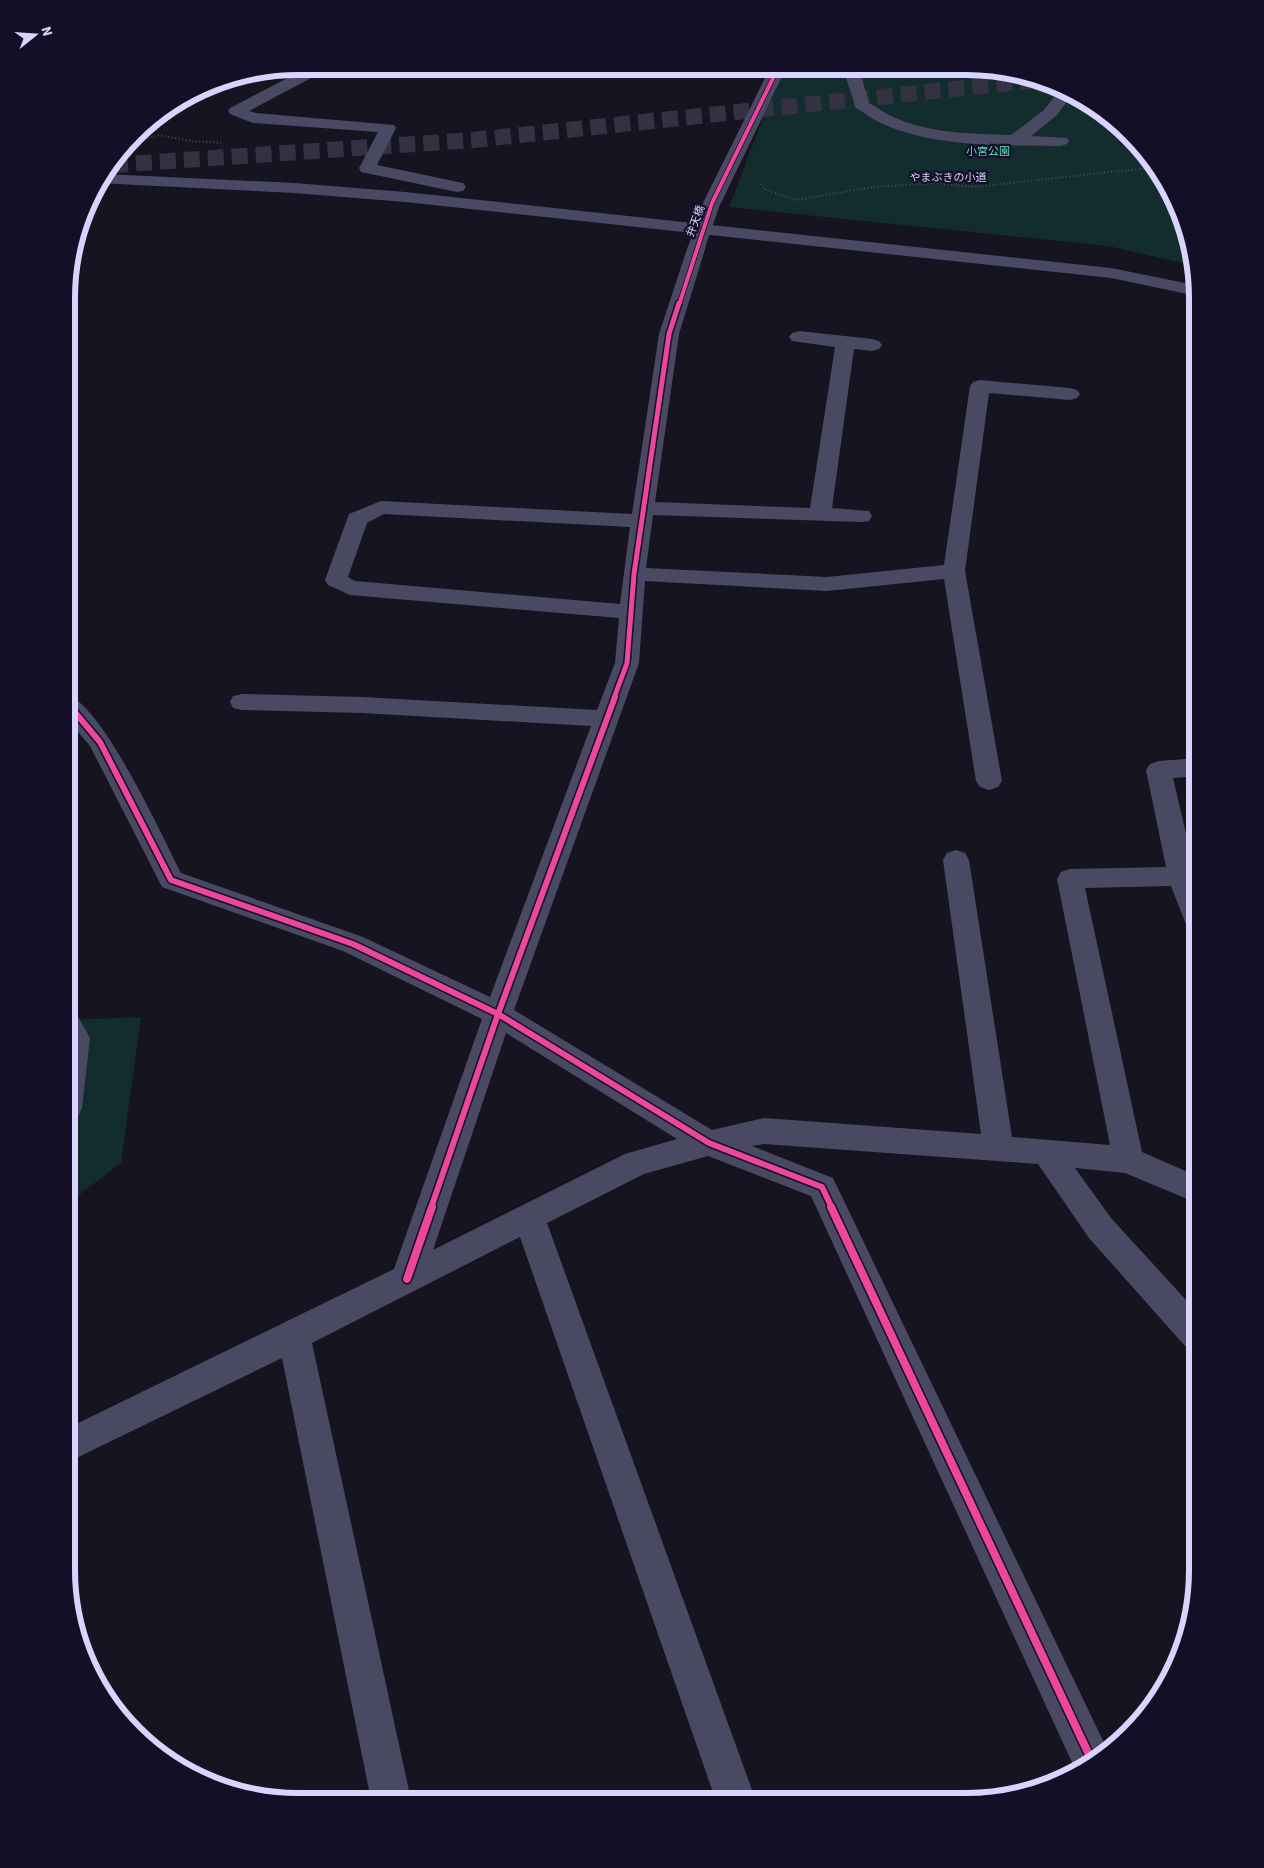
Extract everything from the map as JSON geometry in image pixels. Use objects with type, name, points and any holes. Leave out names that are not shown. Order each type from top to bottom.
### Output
[{"type":"street","points":[[306,75],[236,111],[253,118],[388,128],[367,168],[458,188],[460,203]]},
{"type":"street","name":"弁天橋","points":[[407,1279],[498,1014],[627,663],[634,574],[669,334],[712,203],[775,75]]},
{"type":"street","points":[[853,75],[862,105],[887,120],[922,132],[970,139],[1060,141]]},
{"type":"street","points":[[1015,140],[1050,113],[1062,97]]},
{"type":"street","points":[[109,179],[294,188],[460,203],[1111,273],[1189,290]]},
{"type":"street","points":[[799,337],[872,345]]},
{"type":"street","points":[[820,514],[845,342]]},
{"type":"street","points":[[989,781],[954,571],[980,386],[1070,394]]},
{"type":"street","points":[[631,612],[350,588],[336,580],[356,519],[381,507],[643,514],[820,514],[862,516]]},
{"type":"street","points":[[634,574],[827,584],[954,571]]},
{"type":"street","points":[[242,702],[362,705],[606,719]]},
{"type":"street","points":[[75,712],[100,742],[171,880],[353,944],[498,1014],[709,1143],[822,1187],[1089,1755]]},
{"type":"street","points":[[1189,767],[1159,770],[1181,876],[1189,897]]},
{"type":"street","points":[[956,860],[998,1148]]},
{"type":"street","points":[[1128,1160],[1070,879],[1181,876]]},
{"type":"street","points":[[75,1443],[294,1336],[636,1163],[709,1143],[764,1131],[1047,1152],[1128,1160],[1189,1187]]},
{"type":"street","points":[[1047,1152],[1100,1228],[1189,1326]]},
{"type":"street","points":[[530,1217],[733,1793]]},
{"type":"street","points":[[294,1336],[390,1793]]},
{"type":"path","points":[[138,142],[159,135],[190,142]]},
{"type":"green space","name":"小宮公園","points":[[779,75],[981,75],[1010,79],[1038,87],[1065,98],[1102,121],[1124,140],[1143,162],[1166,199],[1177,226],[1186,264],[1108,246],[729,207]]},
{"type":"green space","points":[[141,1017],[121,1163],[75,1198],[75,1020]]},
{"type":"tunnel","points":[[119,164],[473,140],[1020,82]]},
{"type":"cycle path","points":[[407,1279],[498,1014],[627,663],[634,574],[669,334],[712,203],[775,75]]},
{"type":"cycle path","points":[[75,712],[100,742],[171,880],[353,944],[498,1014],[709,1143],[822,1187],[1089,1755]]}]
